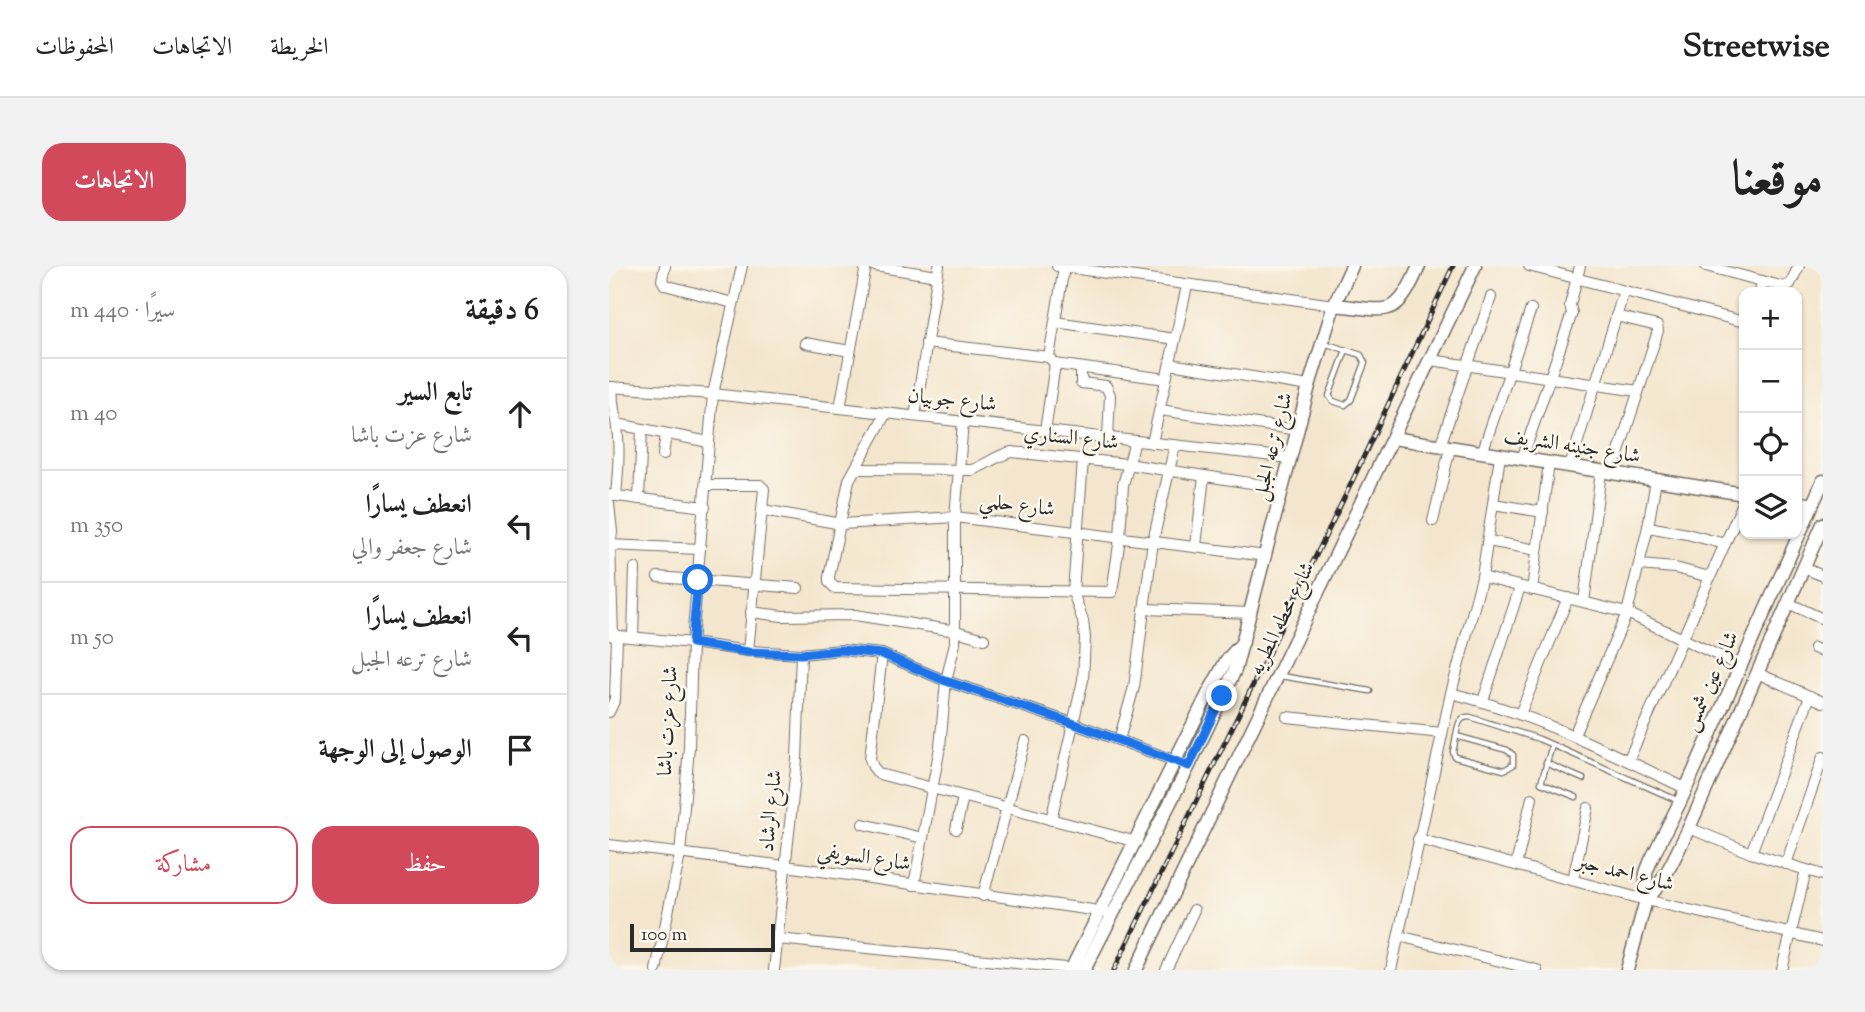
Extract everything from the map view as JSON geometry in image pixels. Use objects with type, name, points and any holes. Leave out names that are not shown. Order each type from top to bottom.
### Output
[{"type":"street","points":[[665,266],[663,283],[667,286],[733,303]]},
{"type":"street","name":"شارع عزت باشا","points":[[656,970],[680,855],[689,747],[692,643],[713,394],[742,266]]},
{"type":"street","points":[[840,408],[866,266]]},
{"type":"street","points":[[875,266],[938,271],[915,416]]},
{"type":"street","name":"شارع ترعه الجبل","points":[[1107,912],[1137,842],[1235,670],[1309,386],[1334,305],[1352,266]]},
{"type":"street","points":[[1045,431],[1060,267],[1378,310],[1394,306],[1406,296],[1419,266]]},
{"type":"street","name":"شارع محطه المطريه","points":[[1136,970],[1475,266]]},
{"type":"street","points":[[1529,266],[1739,321]]},
{"type":"street","points":[[1522,459],[1572,313],[1570,305],[1580,266]]},
{"type":"street","points":[[1709,266],[1783,287],[1789,286],[1799,266]]},
{"type":"street","points":[[1757,266],[1759,287]]},
{"type":"street","points":[[1152,443],[1187,286]]},
{"type":"street","points":[[1570,467],[1624,291]]},
{"type":"street","points":[[1433,521],[1445,447],[1468,364],[1491,297]]},
{"type":"street","points":[[1482,453],[1531,309]]},
{"type":"street","points":[[1584,602],[1607,472],[1638,391],[1658,328],[1616,316]]},
{"type":"street","points":[[1055,322],[1175,339]]},
{"type":"street","points":[[926,342],[1166,379]]},
{"type":"street","points":[[805,343],[850,351]]},
{"type":"street","points":[[1431,360],[1638,391]]},
{"type":"street","points":[[1170,364],[1309,386]]},
{"type":"street","points":[[1081,368],[1081,383],[1106,386],[1110,394],[1108,438]]},
{"type":"street","points":[[609,712],[616,690],[609,545],[612,532],[611,499],[618,461],[617,424],[611,387]]},
{"type":"street","name":"شارع جوبيان","points":[[611,387],[713,394],[1291,458]]},
{"type":"street","points":[[1160,410],[1298,430]]},
{"type":"street","points":[[886,413],[849,480],[829,577],[829,582],[835,588],[1112,592],[1120,538],[1121,503],[1135,441]]},
{"type":"street","points":[[914,885],[940,747],[946,681],[956,631],[955,517],[963,422]]},
{"type":"street","points":[[617,424],[709,442]]},
{"type":"street","points":[[639,499],[642,429]]},
{"type":"street","points":[[663,455],[666,434]]},
{"type":"street","name":"شارع جنينه الشريف","points":[[1394,438],[1739,493]]},
{"type":"street","points":[[1119,740],[1133,687],[1153,541],[1175,445]]},
{"type":"street","name":"شارع السناري","points":[[857,469],[960,470],[981,466],[1002,454],[1012,452],[1128,464],[1283,488]]},
{"type":"street","points":[[1391,970],[1451,693],[1482,577],[1500,456]]},
{"type":"street","points":[[1051,820],[1083,680],[1085,638],[1083,621],[1073,592],[1083,460]]},
{"type":"street","points":[[1532,590],[1549,463]]},
{"type":"street","points":[[1196,546],[1204,476]]},
{"type":"street","points":[[1574,735],[1627,613],[1648,527],[1656,480]]},
{"type":"street","name":"شارع عين شمس","points":[[1627,970],[1646,900],[1646,873],[1651,860],[1680,802],[1823,481]]},
{"type":"street","points":[[706,485],[760,485],[765,492],[748,652]]},
{"type":"street","points":[[611,499],[639,499],[705,507]]},
{"type":"street","points":[[1802,503],[1812,505]]},
{"type":"street","points":[[1493,505],[1543,512]]},
{"type":"street","name":"شارع حلمي","points":[[763,510],[842,524],[955,517],[1266,556]]},
{"type":"street","points":[[1627,761],[1739,512]]},
{"type":"street","name":"شارع عين شمس","points":[[1646,900],[1665,876],[1689,828],[1823,524]]},
{"type":"street","points":[[1648,527],[1725,544]]},
{"type":"street","points":[[1488,541],[1538,550]]},
{"type":"street","points":[[609,545],[701,549]]},
{"type":"street","points":[[1639,565],[1675,568],[1710,577]]},
{"type":"street","points":[[633,637],[635,568]]},
{"type":"street","points":[[1804,568],[1823,576]]},
{"type":"street","points":[[1482,577],[1627,613],[1741,666]]},
{"type":"street","points":[[659,578],[798,588]]},
{"type":"street","points":[[1483,701],[1520,587]]},
{"type":"street","points":[[1520,714],[1568,598]]},
{"type":"street","points":[[1789,603],[1823,619]]},
{"type":"street","points":[[1145,609],[1251,613]]},
{"type":"street","points":[[751,612],[782,617],[855,615],[956,631],[984,639]]},
{"type":"street","points":[[613,636],[692,643],[748,652],[801,654],[841,650],[882,654],[946,681],[1075,724],[1182,764]]},
{"type":"street","name":"شارع الرشاد","points":[[774,970],[797,759],[801,654]]},
{"type":"street","points":[[882,654],[870,759],[873,767],[887,777],[1137,842]]},
{"type":"street","points":[[1757,673],[1823,702]]},
{"type":"street","points":[[1451,693],[1483,701],[1574,735],[1685,788]]},
{"type":"street","points":[[1751,853],[1810,696]]},
{"type":"street","points":[[1287,717],[1442,733]]},
{"type":"street","points":[[983,896],[1025,741]]},
{"type":"street","points":[[1786,864],[1823,757]]},
{"type":"street","name":"شارع ترعه الجبل","points":[[1078,970],[1182,764]]},
{"type":"street","points":[[956,829],[963,797]]},
{"type":"street","points":[[1516,865],[1532,798]]},
{"type":"street","points":[[1573,880],[1588,808]]},
{"type":"street","points":[[863,824],[923,838]]},
{"type":"street","points":[[1689,828],[1751,853],[1823,875]]},
{"type":"street","name":"شارع احمد جبر","points":[[1418,839],[1646,900],[1823,941]]},
{"type":"street","name":"شارع السويفي","points":[[609,845],[786,866],[1107,912]]},
{"type":"street","points":[[1782,970],[1807,870]]},
{"type":"street","points":[[1166,970],[1194,910]]},
{"type":"street","points":[[1399,936],[1537,970]]},
{"type":"street","points":[[778,939],[1078,970]]},
{"type":"lane","points":[[1323,342],[1346,350],[1363,356],[1365,363],[1351,400],[1345,405],[1331,400],[1329,396],[1346,350]]},
{"type":"lane","points":[[1276,675],[1370,691]]},
{"type":"lane","points":[[1456,736],[1507,750],[1513,755],[1513,765],[1504,770],[1457,758],[1453,752],[1456,736],[1460,720],[1467,716],[1552,745],[1680,802]]},
{"type":"lane","points":[[1552,745],[1541,783],[1576,797]]},
{"type":"lane","points":[[1546,763],[1583,779]]},
{"type":"railway","points":[[1114,970],[1348,490],[1453,266]]},
{"type":"route","points":[[698,580],[692,643],[748,652],[801,654],[841,650],[882,654],[946,681],[1189,766],[1222,696]]}]
